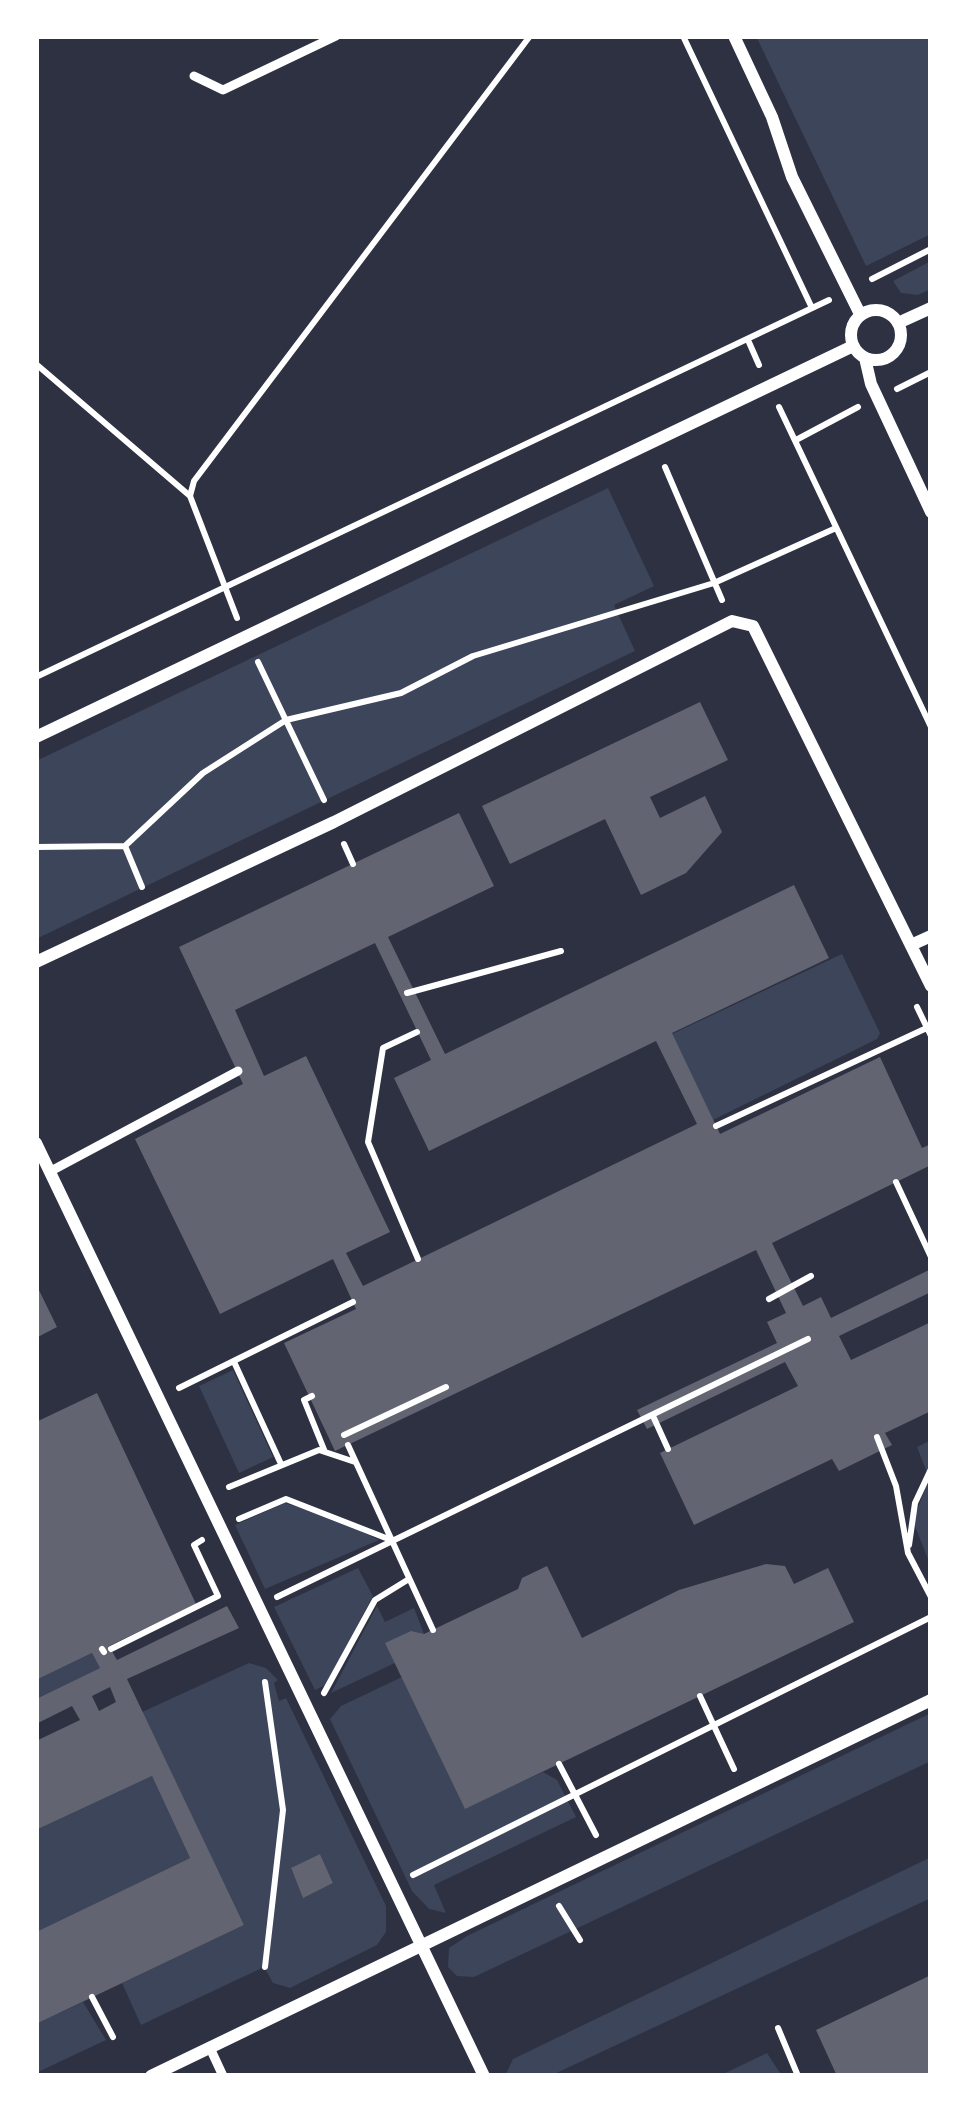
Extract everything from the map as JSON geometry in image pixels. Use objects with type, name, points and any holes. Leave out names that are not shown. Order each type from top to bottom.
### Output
[{"type":"street","points":[[734,36],[772,117],[792,176],[860,314]]},
{"type":"street","points":[[898,323],[931,308]]},
{"type":"street","points":[[865,358],[882,360],[895,351],[901,335],[898,323],[884,310],[860,314],[851,329],[853,346],[865,358],[872,384],[931,512]]},
{"type":"street","points":[[36,736],[853,346]]},
{"type":"street","points":[[36,962],[334,822],[732,621],[753,626],[931,986]]},
{"type":"street","points":[[911,945],[931,936]]},
{"type":"street","points":[[36,1143],[484,2076]]},
{"type":"street","points":[[152,2076],[931,1700]]},
{"type":"lane","points":[[194,76],[223,90],[336,36]]},
{"type":"lane","points":[[51,1171],[238,1071]]},
{"type":"lane","points":[[211,2048],[223,2076]]},
{"type":"path","points":[[190,496],[194,481],[530,36]]},
{"type":"path","points":[[36,677],[812,308],[682,36]]},
{"type":"path","points":[[872,279],[931,249]]},
{"type":"path","points":[[748,340],[761,368]]},
{"type":"path","points":[[36,364],[190,496],[240,624]]},
{"type":"path","points":[[886,394],[931,372]]},
{"type":"path","points":[[795,440],[867,403]]},
{"type":"path","points":[[778,404],[931,727]]},
{"type":"path","points":[[36,847],[125,846],[203,773],[286,720],[400,693],[473,656],[714,583],[836,528]]},
{"type":"path","points":[[258,662],[353,864]]},
{"type":"path","points":[[125,846],[144,890]]},
{"type":"path","points":[[407,993],[561,951]]},
{"type":"path","points":[[716,1126],[931,1026]]},
{"type":"path","points":[[417,1032],[383,1048],[368,1142],[418,1259]]},
{"type":"path","points":[[896,1182],[931,1257]]},
{"type":"path","points":[[769,1299],[811,1276]]},
{"type":"path","points":[[155,1398],[235,1364],[353,1302]]},
{"type":"path","points":[[310,1581],[808,1339]]},
{"type":"path","points":[[235,1364],[280,1464]]},
{"type":"path","points":[[344,1435],[446,1387]]},
{"type":"path","points":[[312,1396],[304,1400],[326,1452]]},
{"type":"path","points":[[653,1416],[668,1449]]},
{"type":"path","points":[[877,1437],[896,1486],[908,1553],[931,1597]]},
{"type":"path","points":[[348,1445],[433,1630]]},
{"type":"path","points":[[207,1497],[280,1464],[326,1452],[355,1462]]},
{"type":"path","points":[[908,1553],[915,1503],[931,1469]]},
{"type":"path","points":[[311,1717],[375,1600],[409,1580]]},
{"type":"path","points":[[392,1885],[931,1617]]},
{"type":"path","points":[[264,1672],[284,1810],[265,1966]]},
{"type":"path","points":[[700,1696],[745,1791]]},
{"type":"path","points":[[559,1764],[607,1858]]},
{"type":"path","points":[[550,1886],[580,1940]]},
{"type":"path","points":[[92,1997],[112,2037]]},
{"type":"path","points":[[778,2028],[798,2076]]},
{"type":"shaded area","points":[[756,36],[931,36],[931,234],[866,266]]},
{"type":"shaded area","points":[[931,261],[931,289],[918,295],[901,293],[893,281]]},
{"type":"shaded area","points":[[608,488],[654,586],[614,605],[635,651],[36,939],[36,761]]},
{"type":"shaded area","points":[[842,954],[880,1033],[877,1039],[713,1120],[672,1034]]},
{"type":"shaded area","points":[[233,1370],[273,1457],[239,1473],[199,1386]]},
{"type":"shaded area","points":[[931,1440],[931,1567],[913,1521],[929,1478],[917,1447]]},
{"type":"shaded area","points":[[285,1503],[334,1518],[379,1540],[265,1589],[235,1525]]},
{"type":"shaded area","points":[[358,1568],[373,1596],[326,1685],[315,1690],[274,1607]]},
{"type":"shaded area","points":[[377,1606],[385,1622],[414,1608],[424,1634],[386,1643],[395,1663],[331,1693]]},
{"type":"shaded area","points":[[92,1653],[100,1668],[36,1699],[36,1680]]},
{"type":"shaded area","points":[[249,1663],[266,1668],[278,1680],[274,1683],[279,1701],[286,1698],[386,1906],[386,1932],[377,1945],[290,1988],[273,1983],[264,1967],[141,2025],[122,1983],[244,1925],[142,1712]],"holes":[[[320,1854],[333,1883],[303,1897],[291,1869]]]},
{"type":"shaded area","points":[[402,1677],[465,1808],[543,1772],[557,1780],[576,1817],[434,1885],[446,1913],[429,1909],[412,1891],[330,1719],[341,1706]]},
{"type":"shaded area","points":[[931,1713],[931,1761],[474,1977],[457,1976],[448,1967],[449,1948],[467,1936]]},
{"type":"shaded area","points":[[152,1776],[190,1858],[36,1932],[36,1830]]},
{"type":"shaded area","points":[[931,1857],[931,1898],[550,2076],[505,2076],[513,2059]]},
{"type":"shaded area","points":[[83,2002],[106,2040],[36,2073],[36,2024]]},
{"type":"shaded area","points":[[767,2053],[782,2076],[719,2076]]},
{"type":"building","points":[[700,702],[728,760],[650,797],[660,818],[705,796],[722,832],[686,873],[641,895],[605,819],[510,864],[482,806]]},
{"type":"building","points":[[459,813],[494,886],[388,937],[445,1054],[794,885],[829,958],[672,1033],[720,1134],[880,1057],[922,1148],[931,1144],[931,1165],[772,1243],[803,1306],[821,1297],[831,1318],[931,1269],[931,1292],[839,1336],[851,1360],[931,1322],[931,1411],[885,1433],[892,1445],[839,1471],[832,1459],[694,1525],[660,1453],[798,1386],[785,1362],[647,1429],[637,1410],[777,1343],[767,1322],[786,1313],[756,1250],[335,1451],[284,1343],[356,1309],[333,1259],[220,1314],[135,1139],[243,1084],[179,947]],"holes":[[[375,943],[431,1060],[394,1078],[429,1151],[656,1041],[697,1124],[363,1286],[346,1253],[390,1232],[306,1056],[264,1076],[235,1010]]]},
{"type":"building","points":[[36,1284],[57,1327],[36,1338]]},
{"type":"building","points":[[97,1393],[196,1604],[109,1646],[117,1660],[227,1606],[239,1628],[127,1679],[244,1925],[36,2024],[36,1932],[190,1858],[152,1776],[36,1830],[36,1741],[80,1720],[72,1706],[36,1724],[36,1699],[100,1668],[92,1653],[36,1680],[36,1422]],"holes":[[[110,1687],[116,1702],[99,1711],[92,1696]]]},
{"type":"building","points":[[766,1564],[785,1566],[794,1584],[828,1568],[854,1622],[465,1809],[385,1643],[411,1631],[424,1634],[518,1589],[522,1578],[547,1566],[582,1638],[679,1590]]},
{"type":"building","points":[[320,1854],[333,1883],[303,1898],[291,1868]]},
{"type":"building","points":[[931,1975],[931,2076],[837,2076],[816,2030]]}]
